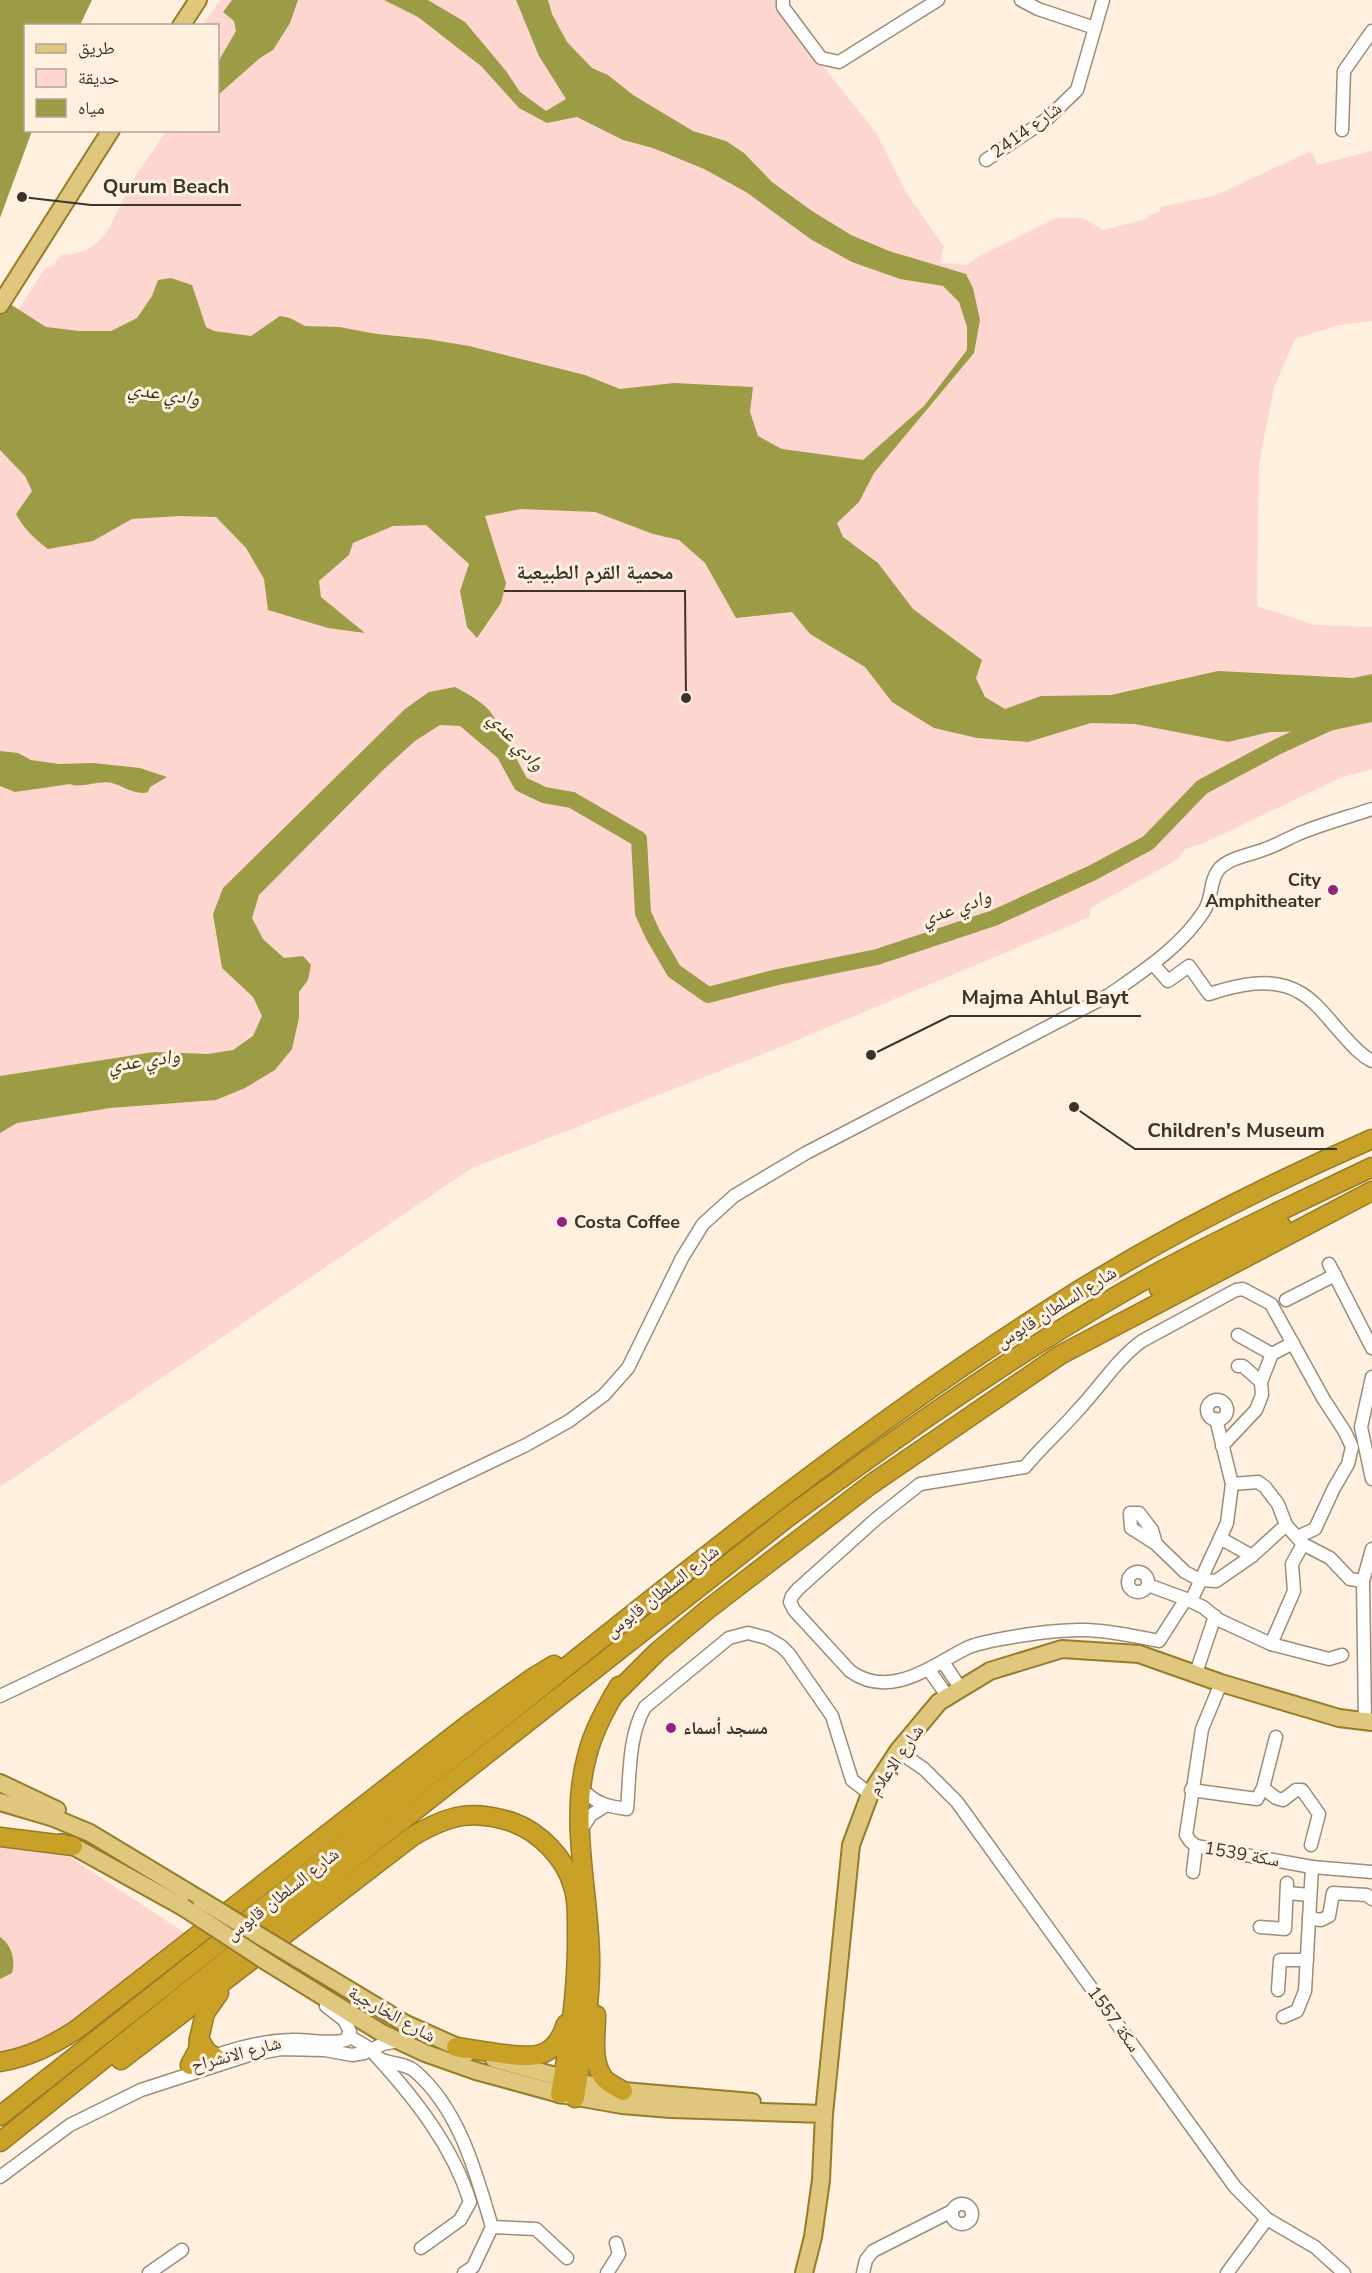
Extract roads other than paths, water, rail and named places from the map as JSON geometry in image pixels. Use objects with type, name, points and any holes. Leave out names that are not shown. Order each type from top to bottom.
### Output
[{"type":"highway","name":"شارع السلطان قابوس","points":[[0,2116],[832,1459],[950,1375],[1057,1304],[1130,1260],[1242,1200],[1372,1139]]},
{"type":"highway","name":"شارع السلطان قابوس","points":[[0,2145],[343,1867],[787,1518],[942,1408],[1071,1324],[1159,1272],[1239,1230],[1372,1167]]},
{"type":"highway","points":[[942,1408],[1222,1255],[1372,1180]]},
{"type":"highway","points":[[613,1696],[674,1638],[870,1485],[1060,1355],[1372,1191]]},
{"type":"highway","points":[[569,2088],[570,2037],[590,1954],[580,1832],[581,1788],[587,1755],[603,1713],[626,1674],[642,1653],[751,1562],[787,1518]]},
{"type":"highway","points":[[0,2062],[38,2052],[76,2030],[466,1726],[531,1679],[608,1634]]},
{"type":"highway","points":[[0,2145],[73,2096],[282,1947],[413,1836],[431,1825],[454,1817],[491,1815],[518,1824],[541,1839],[566,1870],[573,1886],[577,1905],[583,1979],[596,2008],[597,2064],[604,2079],[623,2091]]},
{"type":"highway","points":[[0,1837],[73,1846]]},
{"type":"highway","points":[[190,2065],[198,2050],[205,2013],[215,1997],[248,1969],[282,1947]]},
{"type":"highway","points":[[456,2047],[524,2057],[537,2057],[545,2053],[556,2044],[562,2034],[583,1979]]},
{"type":"highway","points":[[199,2039],[207,2052],[215,2057]]},
{"type":"main road","points":[[182,24],[198,0]]},
{"type":"main road","points":[[0,305],[110,132]]},
{"type":"main road","name":"شارع الإعلام","points":[[804,2273],[813,2237],[821,2180],[826,2084],[851,1845],[870,1794],[898,1751],[939,1702],[990,1671],[1062,1649],[1139,1654],[1221,1683],[1339,1718],[1368,1722]]},
{"type":"main road","points":[[0,1783],[64,1814],[90,1833]]},
{"type":"main road","name":"شارع الخارجية","points":[[0,1802],[54,1818],[90,1833],[406,2024],[456,2047],[622,2105],[671,2109],[790,2108]]},
{"type":"main road","name":"شارع الخارجية","points":[[0,1828],[73,1846],[183,1907],[267,1962],[399,2041],[458,2065],[569,2088],[824,2110]]},
{"type":"main road","points":[[790,2108],[813,2100],[826,2084]]},
{"type":"main road","points":[[790,2108],[810,2122],[823,2137]]},
{"type":"street","points":[[783,0],[783,7],[821,58],[840,62],[938,0]]},
{"type":"street","points":[[1021,0],[1038,9],[1095,28]]},
{"type":"street","name":"2414 شارع","points":[[986,160],[1047,119],[1077,90],[1103,0]]},
{"type":"street","points":[[1342,130],[1344,71],[1372,31]]},
{"type":"street","points":[[4,1692],[526,1445],[569,1421],[604,1395],[628,1368],[682,1258],[704,1224],[734,1196],[806,1153],[1109,995],[1153,964],[1201,916],[1209,905],[1213,879],[1220,868],[1228,862],[1267,849],[1322,825],[1372,809]]},
{"type":"street","points":[[1153,964],[1168,981],[1189,966],[1209,994],[1238,985],[1263,984],[1281,986],[1299,992],[1362,1055],[1372,1061]]},
{"type":"street","points":[[1286,1300],[1332,1270],[1372,1348]]},
{"type":"street","points":[[1216,1419],[1232,1484],[1227,1523],[1200,1580],[1159,1641],[1085,1630],[1042,1634],[993,1641],[970,1647],[914,1677],[895,1681],[875,1681],[858,1677],[850,1671],[794,1610],[790,1602],[792,1596],[876,1519],[920,1484],[1025,1467],[1079,1410],[1131,1349],[1222,1296],[1243,1289],[1271,1304],[1352,1447],[1348,1464],[1315,1529],[1300,1541],[1293,1564],[1294,1591],[1271,1644]]},
{"type":"street","points":[[1238,1335],[1272,1354]]},
{"type":"street","points":[[1222,1446],[1256,1410],[1262,1395],[1261,1382],[1272,1354],[1293,1343]]},
{"type":"street","points":[[1238,1366],[1243,1366],[1261,1382]]},
{"type":"street","points":[[1372,1377],[1361,1427],[1372,1479]]},
{"type":"street","points":[[1232,1484],[1258,1482],[1266,1487],[1278,1504],[1286,1526],[1300,1541],[1330,1558],[1350,1579],[1363,1581]]},
{"type":"street","points":[[1156,1544],[1185,1572],[1200,1580],[1216,1581],[1252,1556],[1286,1526]]},
{"type":"street","points":[[1220,1538],[1252,1556]]},
{"type":"street","points":[[1368,1722],[1363,1581],[1372,1549]]},
{"type":"street","points":[[1148,1585],[1188,1600],[1271,1644],[1329,1659],[1342,1655]]},
{"type":"street","points":[[1196,1673],[1215,1616]]},
{"type":"street","points":[[581,1788],[605,1806],[627,1809],[634,1736],[638,1718],[645,1707],[729,1638],[748,1634],[775,1642],[789,1654],[832,1716],[852,1780],[870,1794]]},
{"type":"street","points":[[944,1662],[954,1693]]},
{"type":"street","points":[[929,1670],[954,1693]]},
{"type":"street","name":"سكة 1539","points":[[1221,1683],[1202,1729],[1186,1835],[1190,1841],[1196,1846],[1312,1867],[1372,1872]]},
{"type":"street","points":[[1191,1790],[1253,1799],[1260,1796],[1276,1737]]},
{"type":"street","name":"سكة 1557","points":[[898,1751],[924,1769],[957,1802],[1235,2187],[1267,2219],[1315,2247],[1344,2273]]},
{"type":"street","points":[[1263,1788],[1282,1800],[1296,1790],[1302,1790],[1319,1814],[1311,1845]]},
{"type":"street","points":[[580,1832],[591,1815],[605,1806]]},
{"type":"street","points":[[1193,1872],[1196,1846]]},
{"type":"street","points":[[1283,2017],[1298,2011],[1305,1991],[1312,1867]]},
{"type":"street","points":[[1260,1927],[1285,1929],[1287,1888],[1310,1895]]},
{"type":"street","points":[[1309,1918],[1321,1920],[1329,1916],[1333,1893],[1367,1895],[1372,1899]]},
{"type":"street","points":[[1278,1990],[1280,1960],[1307,1960]]},
{"type":"street","points":[[285,1973],[344,2020],[350,2031],[349,2036],[374,2054],[423,2111],[451,2157],[470,2202],[460,2220],[421,2248]]},
{"type":"street","name":"شارع الانشراح","points":[[0,2177],[70,2125],[190,2065],[269,2042],[309,2039],[340,2042],[349,2036]]},
{"type":"street","name":"شارع الانشراح","points":[[141,2090],[249,2055],[281,2049],[325,2050],[352,2055],[374,2054],[382,2044],[399,2041]]},
{"type":"street","points":[[374,2054],[406,2065],[416,2071],[449,2112],[478,2180],[492,2227],[473,2267],[464,2273]]},
{"type":"street","points":[[166,2083],[183,2073],[190,2065]]},
{"type":"street","points":[[863,2273],[866,2260],[873,2251],[952,2211]]},
{"type":"street","points":[[1227,2273],[1267,2219]]},
{"type":"street","points":[[492,2227],[536,2229],[567,2258]]},
{"type":"street","points":[[607,2273],[619,2254],[616,2243]]},
{"type":"street","points":[[148,2273],[182,2250]]},
{"type":"water","points":[[0,0],[92,0],[80,24],[24,24],[24,132],[32,132],[0,218]]},
{"type":"water","points":[[232,0],[298,0],[290,23],[273,50],[260,58],[219,94],[219,60],[236,31],[234,21],[223,12]]},
{"type":"water","points":[[384,0],[428,0],[465,22],[506,71],[520,92],[546,111],[566,99],[539,56],[516,0],[548,0],[552,14],[567,42],[592,68],[608,75],[633,95],[693,131],[726,141],[744,153],[772,182],[851,235],[889,251],[966,274],[973,288],[980,320],[974,353],[874,473],[859,502],[837,523],[843,537],[878,563],[913,609],[982,660],[976,678],[985,697],[1005,709],[1041,696],[1111,695],[1218,671],[1353,678],[1372,674],[1372,722],[1329,731],[1270,732],[1228,742],[1135,724],[1091,723],[1028,742],[977,738],[934,728],[892,702],[865,667],[810,634],[792,612],[736,618],[705,563],[679,540],[653,534],[595,512],[521,509],[485,516],[506,583],[501,603],[477,638],[467,627],[460,591],[469,564],[426,525],[393,526],[353,543],[349,555],[319,581],[321,597],[365,633],[328,628],[268,610],[264,579],[246,548],[216,517],[179,516],[132,519],[93,541],[48,549],[30,533],[16,514],[32,491],[25,476],[0,450],[0,289],[7,302],[46,327],[79,331],[111,331],[137,318],[152,296],[158,280],[171,278],[192,285],[206,327],[214,331],[251,336],[280,316],[290,318],[305,326],[339,327],[469,346],[585,375],[620,389],[674,383],[753,387],[750,412],[758,436],[782,449],[863,460],[924,406],[967,350],[967,327],[959,302],[943,286],[900,279],[852,262],[812,240],[746,192],[704,169],[653,148],[623,140],[577,117],[547,123],[519,108],[481,66],[418,17]]},
{"type":"water","points":[[455,687],[480,702],[493,716],[500,735],[505,764],[460,726],[440,725],[415,741],[383,770],[259,895],[252,918],[263,939],[284,958],[303,956],[311,965],[308,980],[299,992],[299,1018],[292,1049],[275,1070],[245,1088],[216,1100],[110,1108],[17,1123],[0,1133],[0,1076],[154,1052],[208,1054],[233,1050],[253,1036],[262,1016],[253,997],[222,968],[213,914],[223,888],[405,709],[429,692]]},
{"type":"water","points":[[0,751],[18,753],[31,760],[59,764],[93,763],[140,768],[167,777],[144,793],[106,782],[80,786],[70,784],[15,792],[0,786]]},
{"type":"water","points":[[0,1937],[10,1948],[13,1963],[12,1973],[0,1979]]},
{"type":"waterway","name":"وادي عدي","points":[[489,736],[503,751],[521,784],[544,795],[572,800],[639,839],[643,913],[674,971],[708,995],[778,977],[877,957],[994,918],[1092,873],[1148,843],[1202,787],[1279,746],[1342,717],[1372,714]]},
{"type":"place","name":"Qurum Beach","points":[[22,197]]},
{"type":"place","name":"محمية القرم الطبيعية","points":[[686,698]]},
{"type":"place","name":"City Amphitheater","points":[[1333,890]]},
{"type":"place","name":"Majma Ahlul Bayt","points":[[871,1055]]},
{"type":"place","name":"Children's Museum","points":[[1074,1107]]},
{"type":"place","name":"Costa Coffee","points":[[562,1222]]},
{"type":"place","name":"مسجد أسماء","points":[[671,1728]]}]
